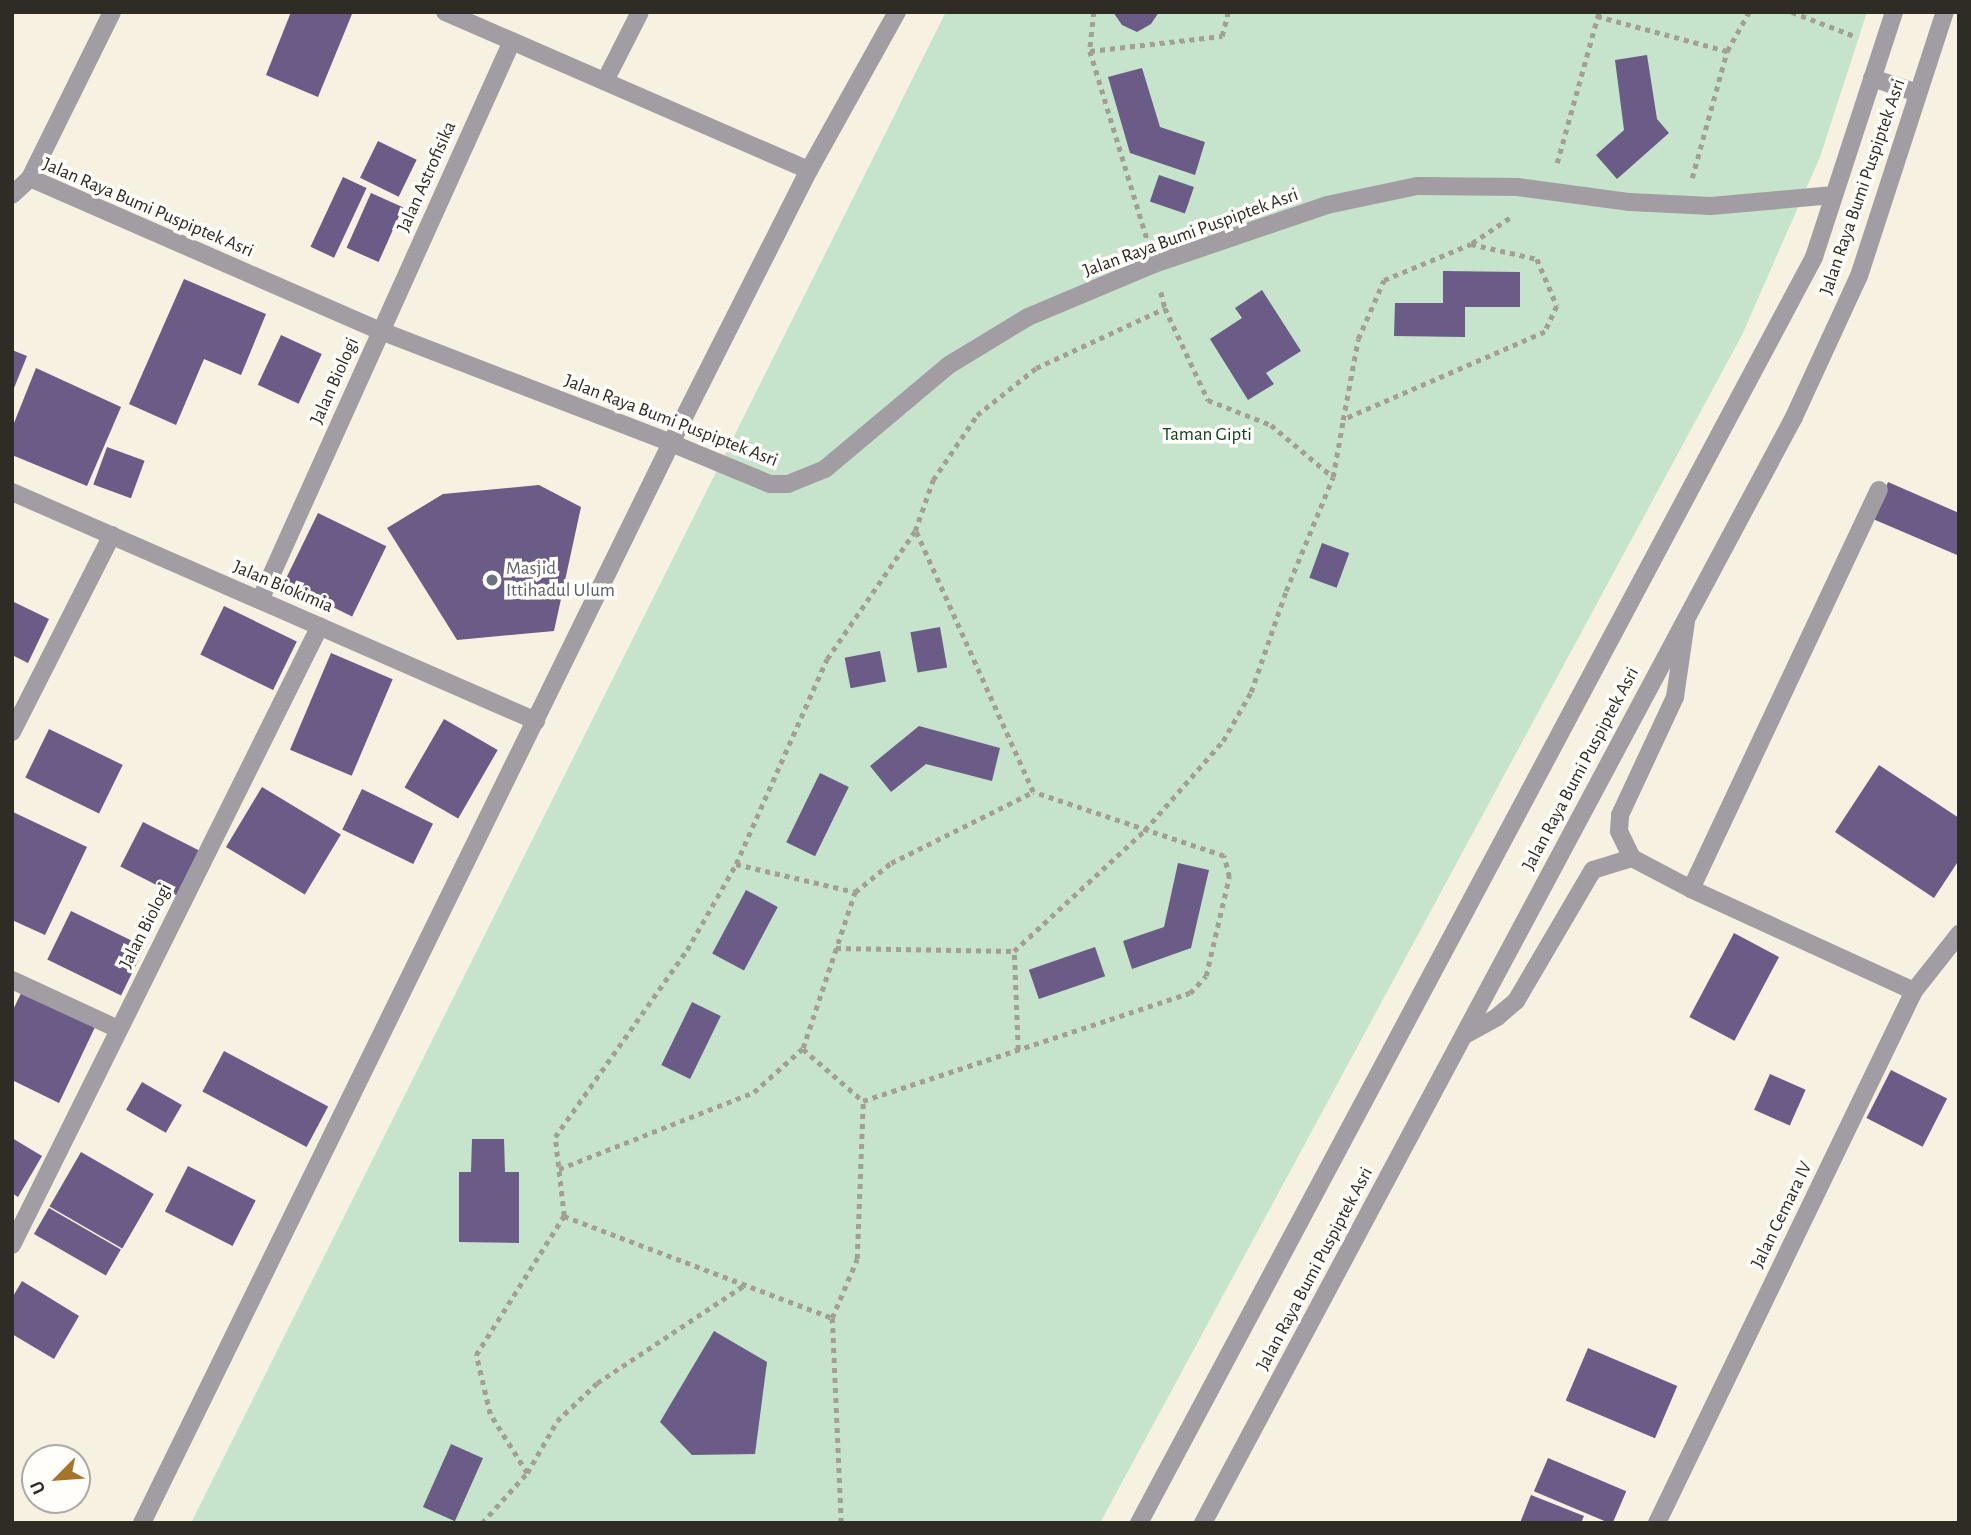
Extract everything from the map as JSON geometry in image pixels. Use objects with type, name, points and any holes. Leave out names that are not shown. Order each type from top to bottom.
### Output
[{"type":"street","points":[[30,178],[112,12]]},
{"type":"street","points":[[445,12],[809,170]]},
{"type":"street","points":[[605,81],[640,12]]},
{"type":"street","points":[[142,1523],[671,443],[809,170],[897,12]]},
{"type":"street","name":"Jalan Raya Bumi Puspiptek Asri","points":[[1139,1523],[1743,395],[1814,257],[1894,12]]},
{"type":"street","name":"Jalan Raya Bumi Puspiptek Asri","points":[[1203,1523],[1465,1035],[1687,612],[1794,417],[1859,276],[1945,12]]},
{"type":"street","name":"Jalan Astrofisika","points":[[381,331],[512,41]]},
{"type":"street","points":[[1872,78],[1918,93]]},
{"type":"street","name":"Jalan Raya Bumi Puspiptek Asri","points":[[12,195],[30,178],[381,331],[671,443],[769,484],[788,484],[825,469],[949,365],[1028,317],[1154,264],[1327,205],[1418,186],[1517,187],[1630,202],[1711,206],[1834,195]]},
{"type":"street","name":"Jalan Biologi","points":[[260,600],[381,331]]},
{"type":"street","points":[[1691,889],[1879,490]]},
{"type":"street","name":"Jalan Biokimia","points":[[12,492],[536,721]]},
{"type":"street","points":[[12,732],[112,536]]},
{"type":"street","points":[[1687,612],[1675,697],[1620,814],[1619,831],[1632,858],[1691,889],[1914,991]]},
{"type":"street","name":"Jalan Biologi","points":[[12,1245],[320,626]]},
{"type":"street","points":[[1465,1035],[1497,1017],[1516,1001],[1593,870],[1632,858]]},
{"type":"street","name":"Jalan Cemara IV","points":[[1657,1523],[1914,991],[1959,934]]},
{"type":"street","points":[[12,980],[118,1029]]},
{"type":"path","points":[[1094,12],[1090,51],[1165,308],[1208,400],[1271,425],[1333,477]]},
{"type":"path","points":[[1090,51],[1222,36],[1228,12]]},
{"type":"path","points":[[1685,205],[1727,51],[1749,12]]},
{"type":"path","points":[[1792,12],[1883,48]]},
{"type":"path","points":[[1550,191],[1598,14],[1727,51]]},
{"type":"path","points":[[836,948],[1014,951],[1145,830],[1223,741],[1251,692],[1286,591],[1333,477],[1343,420],[1358,339],[1384,280],[1471,244],[1537,259],[1557,306],[1545,332],[1343,420]]},
{"type":"path","points":[[527,1473],[490,1414],[476,1355],[564,1216],[555,1138],[687,950],[736,864],[828,659],[915,531],[933,480],[977,415],[1036,368],[1165,308]]},
{"type":"path","points":[[915,531],[1033,792]]},
{"type":"path","points":[[559,1169],[754,1092],[803,1048],[855,892],[891,863],[1033,792],[1224,856],[1229,877],[1206,976],[1190,993],[863,1101]]},
{"type":"path","points":[[736,864],[855,892]]},
{"type":"path","points":[[1014,951],[1018,1050]]},
{"type":"path","points":[[803,1048],[863,1101]]},
{"type":"path","points":[[841,1523],[832,1318],[857,1259],[863,1101]]},
{"type":"path","points":[[564,1216],[832,1318]]},
{"type":"path","points":[[482,1523],[527,1473],[557,1421],[597,1383],[743,1286]]},
{"type":"green space","name":"Taman Gipti","points":[[946,12],[1867,12],[1820,157],[1742,335],[1100,1523],[191,1523]]},
{"type":"building","points":[[291,12],[352,14],[318,97],[266,75]]},
{"type":"building","points":[[1113,12],[1159,12],[1151,24],[1137,32],[1122,25]]},
{"type":"building","points":[[1647,55],[1657,119],[1669,133],[1617,179],[1596,155],[1624,130],[1615,60]]},
{"type":"building","points":[[1142,68],[1160,127],[1205,142],[1195,175],[1130,153],[1108,77]]},
{"type":"building","points":[[378,141],[417,160],[399,197],[360,178]]},
{"type":"building","points":[[1159,175],[1194,187],[1185,214],[1150,201]]},
{"type":"building","points":[[343,177],[367,188],[334,258],[310,247]]},
{"type":"building","points":[[371,193],[403,207],[379,262],[347,248]]},
{"type":"building","points":[[1443,271],[1520,272],[1520,307],[1465,307],[1465,337],[1394,336],[1395,303],[1443,303]]},
{"type":"building","points":[[184,279],[266,314],[241,375],[204,359],[176,425],[129,404]]},
{"type":"building","points":[[1262,290],[1301,351],[1266,373],[1274,384],[1248,400],[1210,339],[1242,318],[1235,308]]},
{"type":"building","points":[[281,335],[322,354],[299,404],[258,385]]},
{"type":"building","points":[[12,350],[27,356],[12,393]]},
{"type":"building","points":[[36,368],[121,407],[87,486],[12,455],[12,428]]},
{"type":"building","points":[[107,447],[145,461],[131,498],[93,485]]},
{"type":"building","points":[[1888,482],[1959,513],[1957,555],[1873,519]]},
{"type":"building","name":"Masjid Ittihadul Ulum","points":[[539,485],[581,507],[554,631],[457,640],[387,528],[443,494]]},
{"type":"building","points":[[318,513],[386,546],[352,616],[284,583]]},
{"type":"building","points":[[1322,543],[1349,553],[1337,588],[1309,578]]},
{"type":"building","points":[[12,601],[49,619],[28,663],[12,655]]},
{"type":"building","points":[[224,606],[297,642],[273,690],[200,655]]},
{"type":"building","points":[[940,627],[947,667],[918,673],[910,632]]},
{"type":"building","points":[[880,651],[886,681],[851,688],[845,658]]},
{"type":"building","points":[[331,653],[393,679],[352,776],[290,750]]},
{"type":"building","points":[[444,719],[498,750],[458,818],[404,787]]},
{"type":"building","points":[[919,726],[1000,748],[992,781],[926,764],[891,792],[870,766]]},
{"type":"building","points":[[49,729],[123,765],[99,813],[25,778]]},
{"type":"building","points":[[1879,765],[1959,818],[1959,860],[1934,898],[1835,832]]},
{"type":"building","points":[[820,773],[849,787],[815,856],[786,842]]},
{"type":"building","points":[[262,787],[341,834],[305,894],[226,847]]},
{"type":"building","points":[[362,789],[433,824],[413,864],[342,829]]},
{"type":"building","points":[[13,812],[87,847],[45,935],[12,920]]},
{"type":"building","points":[[143,822],[199,851],[176,895],[120,867]]},
{"type":"building","points":[[1178,863],[1209,870],[1191,948],[1132,969],[1123,941],[1164,927]]},
{"type":"building","points":[[746,890],[778,907],[744,970],[712,954]]},
{"type":"building","points":[[71,911],[145,947],[121,995],[47,960]]},
{"type":"building","points":[[1734,933],[1779,957],[1734,1041],[1689,1017]]},
{"type":"building","points":[[1095,947],[1105,976],[1039,999],[1029,970]]},
{"type":"building","points":[[23,989],[96,1025],[59,1103],[12,1080],[12,1012]]},
{"type":"building","points":[[692,1002],[721,1016],[690,1079],[661,1065]]},
{"type":"building","points":[[224,1051],[328,1106],[307,1147],[202,1092]]},
{"type":"building","points":[[1891,1070],[1947,1099],[1923,1147],[1866,1118]]},
{"type":"building","points":[[1770,1074],[1806,1090],[1790,1125],[1754,1110]]},
{"type":"building","points":[[142,1082],[182,1105],[166,1133],[126,1110]]},
{"type":"building","points":[[12,1138],[42,1156],[18,1197],[12,1193]]},
{"type":"building","points":[[472,1139],[504,1139],[505,1172],[519,1172],[519,1243],[459,1242],[459,1172],[471,1172]]},
{"type":"building","points":[[81,1152],[154,1194],[122,1249],[50,1207]]},
{"type":"building","points":[[188,1166],[256,1201],[233,1246],[165,1211]]},
{"type":"building","points":[[49,1208],[121,1250],[106,1275],[34,1234]]},
{"type":"building","points":[[22,1281],[79,1316],[54,1359],[12,1334],[12,1298]]},
{"type":"building","points":[[714,1331],[767,1362],[755,1454],[692,1455],[660,1422]]},
{"type":"building","points":[[1588,1348],[1677,1386],[1655,1438],[1566,1400]]},
{"type":"building","points":[[451,1444],[483,1458],[455,1521],[423,1507]]},
{"type":"building","points":[[1548,1458],[1626,1491],[1613,1523],[1609,1523],[1534,1491]]},
{"type":"building","points":[[1531,1495],[1584,1516],[1581,1523],[1520,1523]]},
{"type":"place","name":"Masjid Ittihadul Ulum","points":[[492,580]]}]
